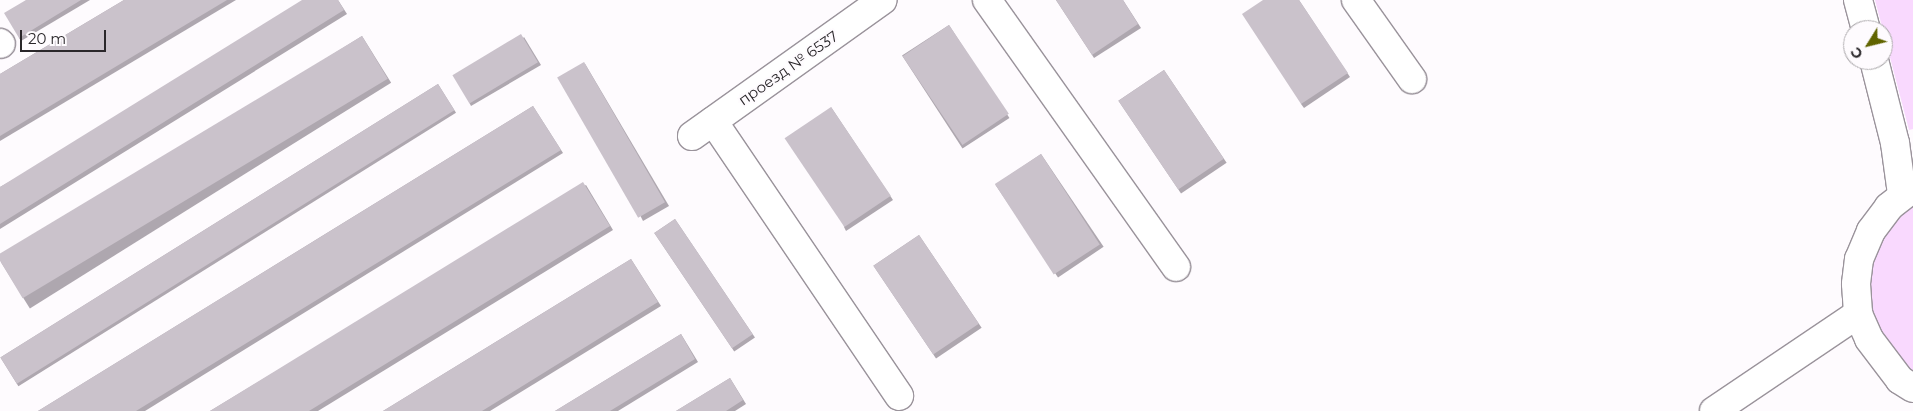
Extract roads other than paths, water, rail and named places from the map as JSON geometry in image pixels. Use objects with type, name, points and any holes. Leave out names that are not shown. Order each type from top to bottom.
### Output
[{"type":"street","name":"проезд № 6537","points":[[883,0],[703,129],[899,396]]},
{"type":"street","points":[[987,0],[1176,267]]},
{"type":"street","points":[[1356,0],[1412,79]]},
{"type":"street","points":[[1858,0],[1863,20]]},
{"type":"street","points":[[1877,70],[1907,191],[1871,231],[1859,259],[1858,314],[1883,360],[1913,388]]},
{"type":"street","points":[[1714,411],[1858,314]]}]
